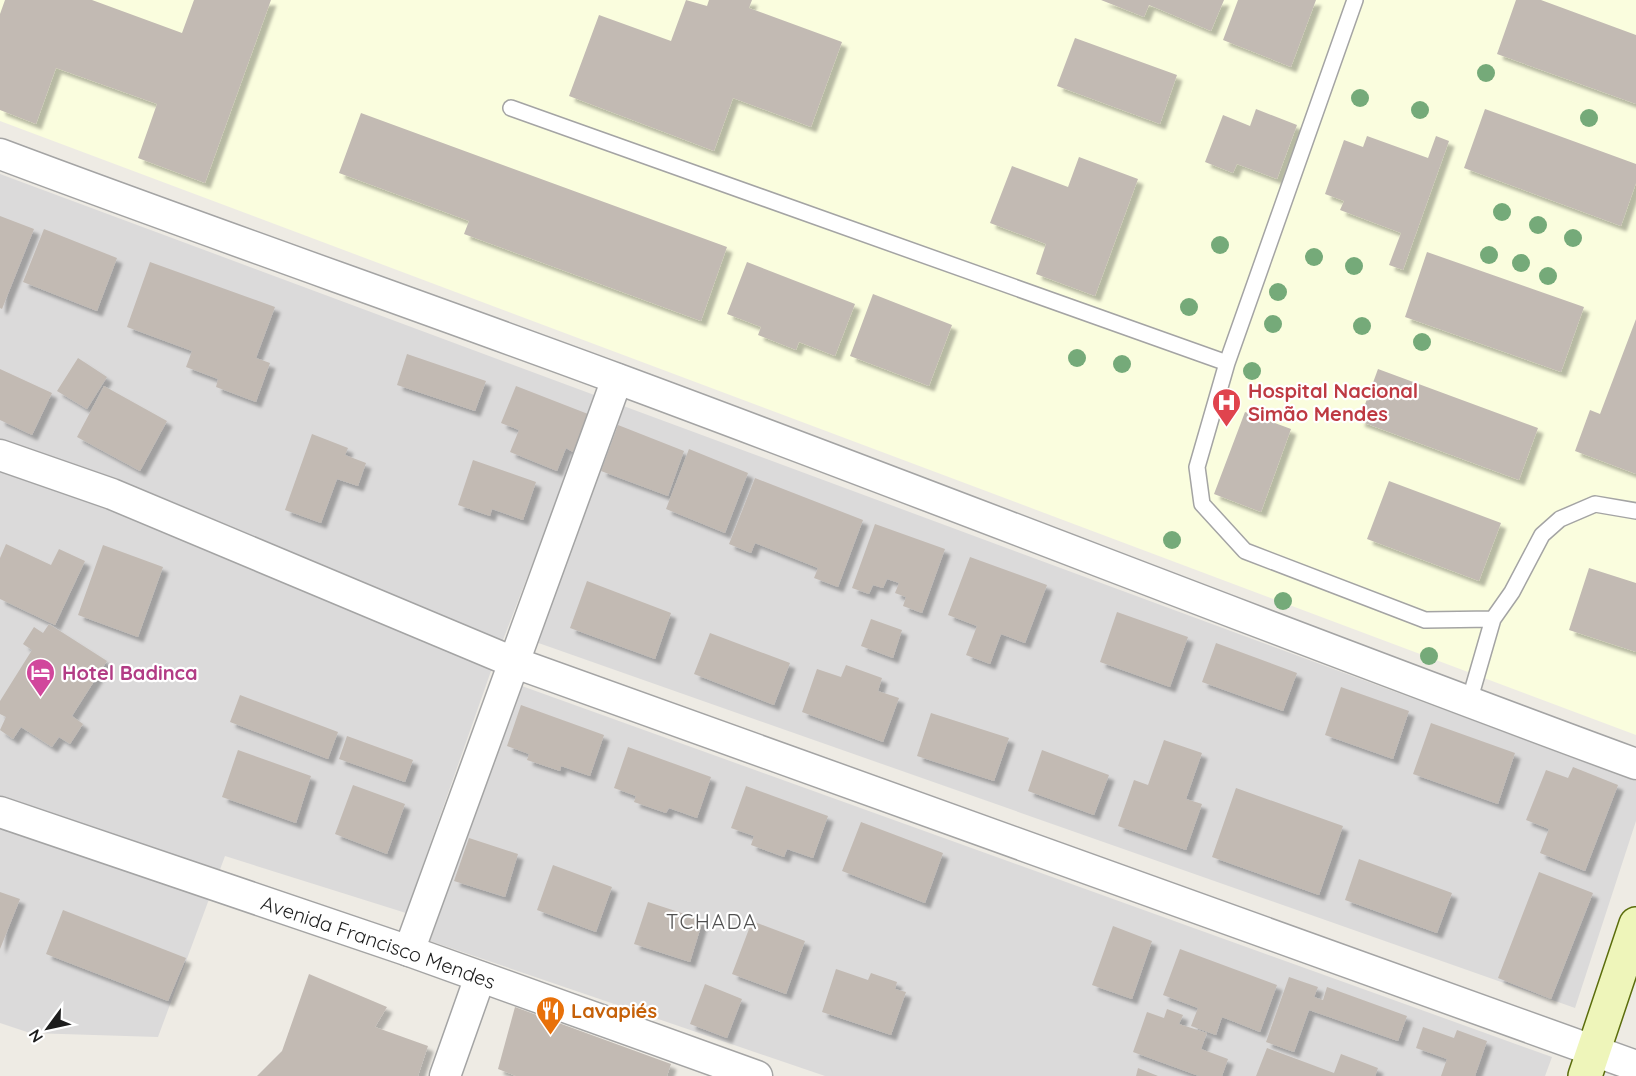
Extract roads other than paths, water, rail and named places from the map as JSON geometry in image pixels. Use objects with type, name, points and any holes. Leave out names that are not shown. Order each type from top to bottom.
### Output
[{"type":"street","points":[[0,154],[202,230],[617,379],[1636,764]]},
{"type":"street","points":[[409,951],[617,379]]},
{"type":"street","points":[[0,455],[112,494],[513,662],[1589,1063],[1636,1066]]},
{"type":"street","name":"Avenida Francisco Mendes","points":[[0,812],[409,951],[757,1076]]},
{"type":"street","points":[[1589,1063],[1636,924]]},
{"type":"street","points":[[444,1076],[480,977]]},
{"type":"lane","points":[[1355,0],[1227,363],[1197,467],[1203,504],[1245,551],[1425,620],[1493,619]]},
{"type":"lane","points":[[511,108],[1227,363]]},
{"type":"lane","points":[[1469,702],[1493,619],[1512,592],[1542,534],[1560,519],[1595,504],[1636,511]]},
{"type":"place","name":"Hospital Nacional Simão Mendes","points":[[1227,428]]},
{"type":"place","name":"Hotel Badinca","points":[[41,698]]},
{"type":"place","name":"Lavapiés","points":[[550,1036]]},
{"type":"district","name":"TCHADA","points":[[712,921]]}]
